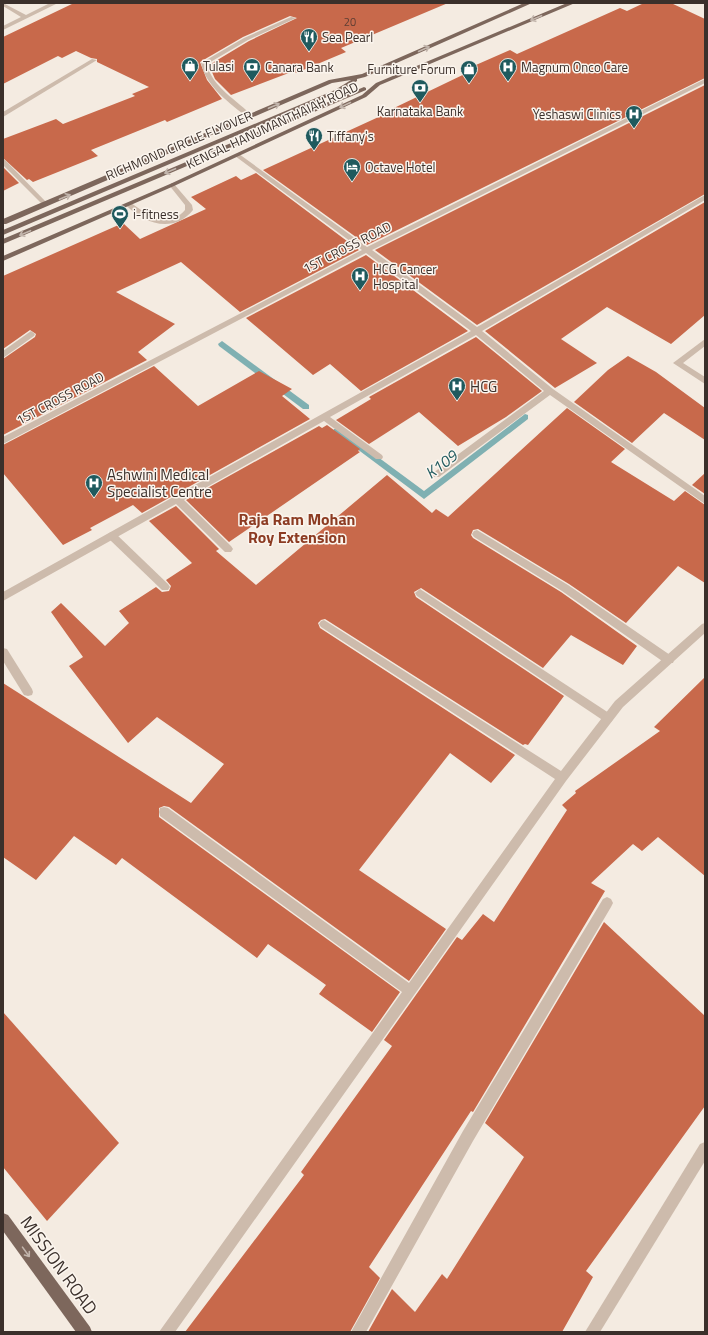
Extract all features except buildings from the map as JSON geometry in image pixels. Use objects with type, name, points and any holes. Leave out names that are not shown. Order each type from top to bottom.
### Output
[{"type":"main road","name":"KENGAL HANUMANTHAIAH ROAD","points":[[3,222],[46,205],[331,81],[363,76],[529,3]]},
{"type":"main road","name":"KENGAL HANUMANTHAIAH ROAD","points":[[3,259],[172,185],[364,96],[378,84],[572,3]]},
{"type":"main road","name":"RICHMOND CIRCLE FLYOVER","points":[[3,233],[337,91],[363,76]]},
{"type":"main road","name":"RICHMOND CIRCLE FLYOVER","points":[[3,242],[348,95],[378,84]]},
{"type":"main road","name":"MISSION ROAD","points":[[3,1220],[85,1332]]},
{"type":"street","points":[[3,28],[55,3]]},
{"type":"street","points":[[3,4],[26,16]]},
{"type":"street","points":[[250,117],[210,81],[204,71],[204,63],[246,39],[293,18]]},
{"type":"street","points":[[3,115],[94,60]]},
{"type":"street","name":"1ST CROSS ROAD","points":[[3,441],[367,250],[705,81]]},
{"type":"street","points":[[237,155],[478,331],[550,391],[705,501]]},
{"type":"street","points":[[3,161],[46,205]]},
{"type":"street","points":[[129,204],[144,215],[160,222],[177,221],[185,216],[189,210],[188,204],[172,185]]},
{"type":"street","points":[[3,597],[478,331],[705,197]]},
{"type":"street","points":[[3,354],[31,334]]},
{"type":"street","points":[[705,342],[676,363],[705,381]]},
{"type":"street","points":[[436,475],[550,391]]},
{"type":"street","points":[[324,417],[379,457]]},
{"type":"street","points":[[177,499],[228,549]]},
{"type":"street","points":[[477,534],[565,588],[669,660]]},
{"type":"street","points":[[112,536],[164,587]]},
{"type":"street","points":[[420,593],[608,718]]},
{"type":"street","points":[[324,624],[562,778]]},
{"type":"street","points":[[166,1332],[562,778],[619,704],[705,627]]},
{"type":"street","points":[[3,652],[28,692]]},
{"type":"street","points":[[164,812],[410,991]]},
{"type":"street","points":[[358,1332],[468,1136],[608,903]]},
{"type":"street","points":[[592,1332],[705,1149]]},
{"type":"waterway","name":"K109","points":[[222,344],[306,407]]},
{"type":"waterway","name":"K109","points":[[337,431],[424,496],[525,417]]},
{"type":"place","name":"Sea Pearl","points":[[309,52]]},
{"type":"place","name":"Tulasi","points":[[190,81]]},
{"type":"place","name":"Canara Bank","points":[[252,82]]},
{"type":"place","name":"Magnum Onco Care","points":[[508,82]]},
{"type":"place","name":"Furniture Forum","points":[[469,84]]},
{"type":"place","name":"Karnataka Bank","points":[[420,103]]},
{"type":"place","name":"Yeshaswi Clinics","points":[[634,129]]},
{"type":"place","name":"Tiffany's","points":[[314,151]]},
{"type":"place","name":"Octave Hotel","points":[[352,182]]},
{"type":"place","name":"i-fitness","points":[[120,229]]},
{"type":"place","name":"HCG Cancer Hospital","points":[[360,291]]},
{"type":"place","name":"HCG","points":[[457,401]]},
{"type":"place","name":"Ashwini Medical Specialist Centre","points":[[94,498]]},
{"type":"district","name":"Raja Ram Mohan Roy Extension","points":[[297,528]]}]
